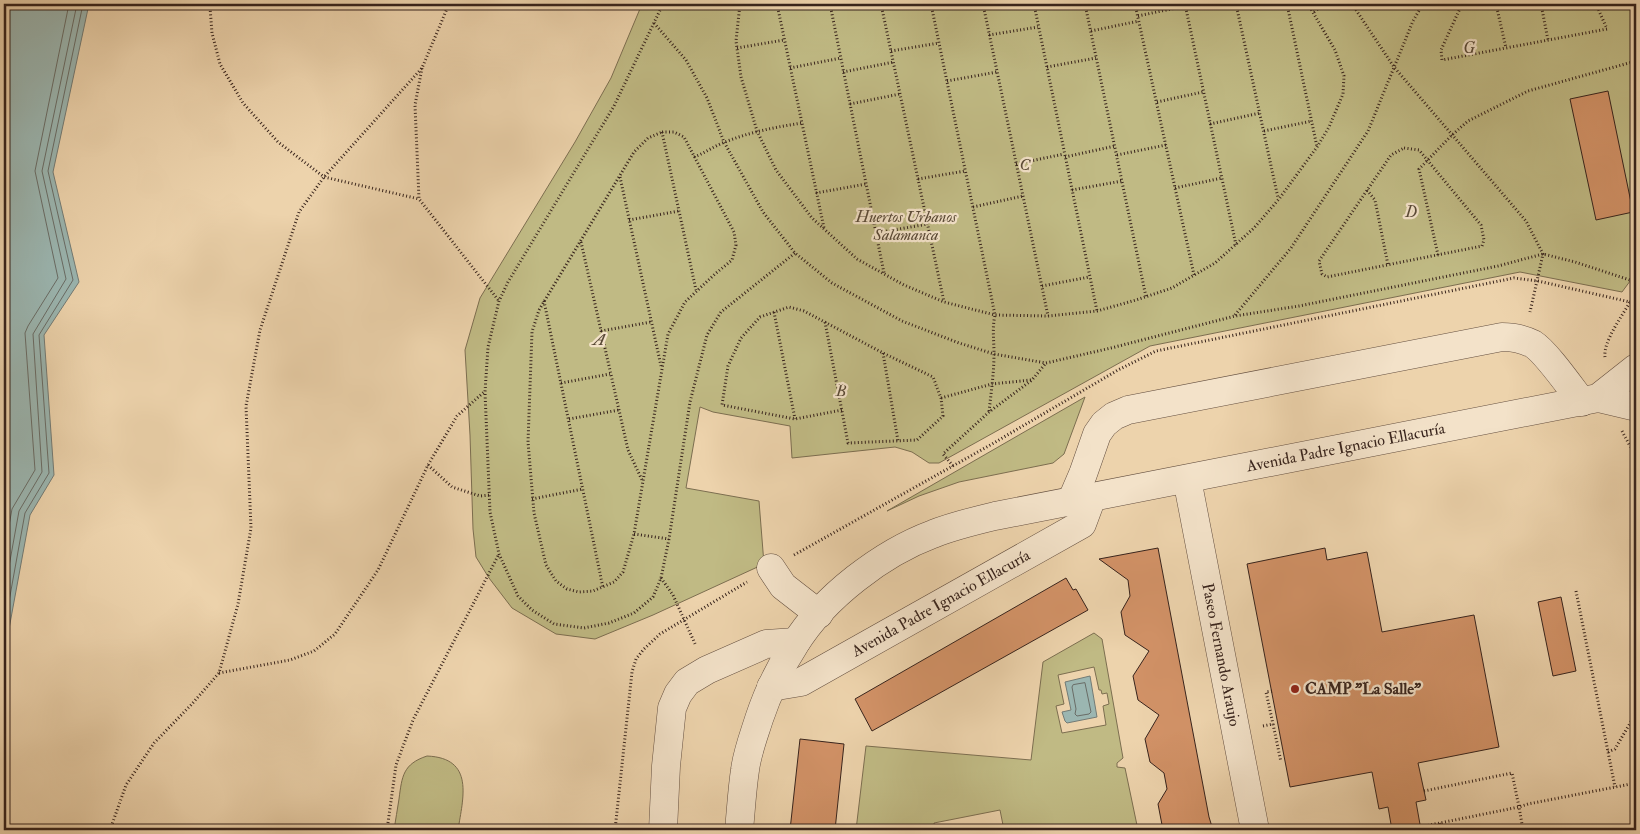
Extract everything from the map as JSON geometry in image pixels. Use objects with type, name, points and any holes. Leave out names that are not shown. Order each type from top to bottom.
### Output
[{"type":"street","points":[[1081,499],[1083,474],[1097,434],[1104,424],[1114,416],[1128,410],[1502,337],[1524,340],[1535,345],[1590,400]]},
{"type":"street","name":"Avenida Padre Ignacio Ellacuría","points":[[739,830],[745,768],[756,727],[772,686],[796,642],[819,614],[867,570],[932,534],[995,516],[1590,400],[1636,368]]},
{"type":"street","name":"Avenida Padre Ignacio Ellacuría","points":[[1590,400],[1629,417]]},
{"type":"street","name":"Paseo Fernando Araujo","points":[[1188,479],[1255,830]]},
{"type":"street","name":"Avenida Padre Ignacio Ellacuría","points":[[772,686],[801,682],[1082,524],[1081,499]]},
{"type":"street","points":[[771,568],[783,586],[819,614]]},
{"type":"street","points":[[663,830],[666,766],[672,708],[678,694],[687,682],[707,670],[766,644],[796,642]]},
{"type":"path","points":[[212,4],[210,7],[212,33],[220,64],[242,103],[278,142],[324,177],[419,199]]},
{"type":"path","points":[[449,4],[422,68],[415,105],[419,199],[499,301]]},
{"type":"path","points":[[663,4],[614,106],[508,282],[499,301],[488,347],[484,392],[490,512],[499,554],[518,596],[532,610],[554,624],[584,628],[608,623],[634,612],[653,597],[661,578],[669,539],[690,402],[707,335],[721,312],[794,253]]},
{"type":"path","points":[[740,4],[736,41],[740,77],[757,131],[776,170],[812,218],[857,259],[904,285],[944,302],[995,315],[1048,316],[1096,311],[1172,288],[1215,264],[1254,228],[1317,147],[1329,127],[1343,94],[1344,76],[1335,50],[1308,4]]},
{"type":"path","points":[[777,4],[824,229]]},
{"type":"path","points":[[830,4],[884,274]]},
{"type":"path","points":[[881,4],[944,302]]},
{"type":"path","points":[[931,4],[995,315],[989,412]]},
{"type":"path","points":[[983,4],[1048,316]]},
{"type":"path","points":[[1034,4],[1096,311]]},
{"type":"path","points":[[1085,4],[1146,297]]},
{"type":"path","points":[[1135,4],[1194,276]]},
{"type":"path","points":[[1237,4],[1279,198]]},
{"type":"path","points":[[1287,4],[1317,147]]},
{"type":"path","points":[[1314,12],[1324,4]]},
{"type":"path","points":[[1352,4],[1394,67],[1526,221],[1543,254],[1530,312]]},
{"type":"path","points":[[1234,316],[1291,248],[1368,131],[1413,21],[1423,4]]},
{"type":"path","points":[[1462,4],[1441,50],[1442,60],[1607,29],[1596,4]]},
{"type":"path","points":[[1496,4],[1506,48]]},
{"type":"path","points":[[1541,4],[1548,40]]},
{"type":"path","points":[[1632,4],[1636,14]]},
{"type":"path","points":[[1138,16],[1185,5],[1236,245]]},
{"type":"path","points":[[1091,30],[1139,22]]},
{"type":"path","points":[[654,24],[686,60],[707,98],[724,142],[763,212],[794,253],[832,283],[902,321],[994,354],[1046,363],[1234,316],[1318,302],[1498,266],[1543,254],[1636,282]]},
{"type":"path","points":[[989,35],[1038,27]]},
{"type":"path","points":[[737,48],[784,40]]},
{"type":"path","points":[[891,51],[939,43]]},
{"type":"path","points":[[790,68],[841,58]]},
{"type":"path","points":[[1047,67],[1096,58]]},
{"type":"path","points":[[1438,255],[1419,169],[1452,135],[1468,121],[1528,91],[1636,61]]},
{"type":"path","points":[[843,72],[894,62]]},
{"type":"path","points":[[110,830],[126,785],[154,743],[219,673],[238,604],[251,528],[246,406],[260,330],[299,212],[324,177],[422,68]]},
{"type":"path","points":[[947,81],[997,72]]},
{"type":"path","points":[[1156,102],[1204,92]]},
{"type":"path","points":[[850,104],[900,94]]},
{"type":"path","points":[[1210,124],[1260,113]]},
{"type":"path","points":[[1264,131],[1312,121]]},
{"type":"path","points":[[694,157],[724,142],[757,131],[802,123]]},
{"type":"path","points":[[662,132],[696,291]]},
{"type":"path","points":[[662,132],[674,132],[684,137],[694,157],[734,232],[736,245],[732,260],[685,302],[668,334],[634,534],[623,572],[614,582],[594,591],[579,592],[567,589],[556,581],[546,565],[532,499],[528,442],[532,332],[544,300],[634,152],[648,138],[662,132]]},
{"type":"path","points":[[1117,154],[1166,145]]},
{"type":"path","points":[[1016,164],[1115,146]]},
{"type":"path","points":[[1404,148],[1419,150],[1428,160],[1481,225],[1484,240],[1482,246],[1327,277],[1322,274],[1319,268],[1319,261],[1391,155],[1404,148]]},
{"type":"path","points":[[918,179],[965,171]]},
{"type":"path","points":[[620,176],[662,369]]},
{"type":"path","points":[[1175,188],[1222,178]]},
{"type":"path","points":[[1072,190],[1122,181]]},
{"type":"path","points":[[816,193],[866,184]]},
{"type":"path","points":[[1367,190],[1375,200],[1388,265]]},
{"type":"path","points":[[973,206],[1023,196]]},
{"type":"path","points":[[629,220],[679,211]]},
{"type":"path","points":[[876,233],[928,224]]},
{"type":"path","points":[[580,241],[628,450],[642,480]]},
{"type":"path","points":[[1042,286],[1090,277]]},
{"type":"path","points":[[616,830],[632,672],[636,659],[652,641],[684,619],[771,568],[953,466],[1118,370],[1156,352],[1514,278],[1538,281],[1630,302]]},
{"type":"path","points":[[1605,360],[1604,351],[1609,340],[1636,292]]},
{"type":"path","points":[[544,300],[603,588]]},
{"type":"path","points":[[825,322],[842,410],[848,444],[917,440],[943,416],[941,398],[933,377],[804,311],[789,307],[760,317],[741,338],[728,366],[722,406],[795,419],[842,410]]},
{"type":"path","points":[[774,312],[795,419]]},
{"type":"path","points":[[601,331],[652,322]]},
{"type":"path","points":[[883,353],[898,441]]},
{"type":"path","points":[[953,466],[943,454],[989,412],[1032,380],[1046,363]]},
{"type":"path","points":[[561,383],[610,374]]},
{"type":"path","points":[[941,398],[992,384],[1032,380]]},
{"type":"path","points":[[219,673],[290,660],[314,650],[335,634],[378,570],[428,465],[457,416],[484,392]]},
{"type":"path","points":[[569,419],[619,410]]},
{"type":"path","points":[[1629,417],[1630,446],[1636,452]]},
{"type":"path","points":[[428,465],[452,487],[480,496],[490,495]]},
{"type":"path","points":[[532,499],[583,489]]},
{"type":"path","points":[[634,534],[669,539]]},
{"type":"path","points":[[387,830],[396,765],[413,720],[499,554]]},
{"type":"path","points":[[661,578],[673,595],[700,655]]},
{"type":"path","points":[[1576,591],[1615,787]]},
{"type":"path","points":[[1272,692],[1266,692],[1280,762]]},
{"type":"path","points":[[1608,752],[1615,749],[1636,713]]},
{"type":"path","points":[[1259,727],[1273,724]]},
{"type":"path","points":[[1424,792],[1512,773],[1523,830]]},
{"type":"path","points":[[1426,830],[1425,826],[1636,783]]},
{"type":"path","points":[[1440,823],[1442,830]]},
{"type":"green space","name":"Huertos Urbanos Salamanca","points":[[642,4],[1636,4],[1636,273],[1622,292],[1520,272],[1150,346],[939,463],[929,463],[912,452],[895,447],[792,458],[790,426],[713,412],[700,407],[686,488],[759,501],[764,564],[653,615],[595,639],[556,634],[512,608],[476,557],[473,529],[465,350],[480,298],[575,142],[611,78]]},
{"type":"green space","points":[[1085,397],[1064,454],[1053,463],[959,482],[919,496],[887,511]]},
{"type":"green space","points":[[1094,633],[1102,639],[1123,758],[1117,763],[1117,767],[1125,768],[1138,830],[1004,830],[1000,810],[934,823],[935,830],[856,830],[866,746],[1031,760],[1043,662]],"holes":[[[1094,667],[1099,690],[1101,690],[1102,694],[1107,693],[1109,704],[1103,706],[1106,725],[1062,733],[1056,706],[1064,704],[1058,675]]]},
{"type":"green space","points":[[427,756],[442,758],[453,764],[459,772],[463,793],[458,830],[394,830],[401,784],[405,772],[413,763]]},
{"type":"water","points":[[4,4],[89,4],[53,172],[79,282],[44,335],[54,475],[30,515],[4,656]]},
{"type":"water","points":[[1090,676],[1097,717],[1067,723],[1062,712],[1071,710],[1065,682]]},
{"type":"building","points":[[1608,91],[1633,212],[1596,220],[1570,99]]},
{"type":"building","points":[[1158,548],[1213,830],[1163,830],[1158,804],[1167,789],[1164,773],[1150,762],[1145,739],[1159,715],[1138,700],[1133,676],[1149,651],[1125,635],[1121,612],[1130,596],[1128,580],[1099,559]]},
{"type":"building","name":"CAMP \"La Salle\"","points":[[1325,548],[1327,560],[1367,552],[1382,632],[1474,615],[1499,747],[1418,763],[1426,800],[1416,802],[1421,830],[1392,830],[1388,807],[1379,809],[1372,772],[1290,787],[1247,564]]},
{"type":"building","points":[[1066,578],[1073,590],[1076,589],[1088,610],[872,731],[855,699]]},
{"type":"building","points":[[1561,597],[1576,671],[1553,676],[1538,602]]},
{"type":"building","points":[[800,739],[844,744],[835,830],[790,830]]},
{"type":"place","name":"CAMP \"La Salle\"","points":[[1295,689]]},
{"type":"park label","name":"G","points":[[1469,48]]},
{"type":"park label","name":"C","points":[[1025,165]]},
{"type":"park label","name":"D","points":[[1411,212]]},
{"type":"park label","name":"A","points":[[599,340]]},
{"type":"park label","name":"B","points":[[841,391]]}]
